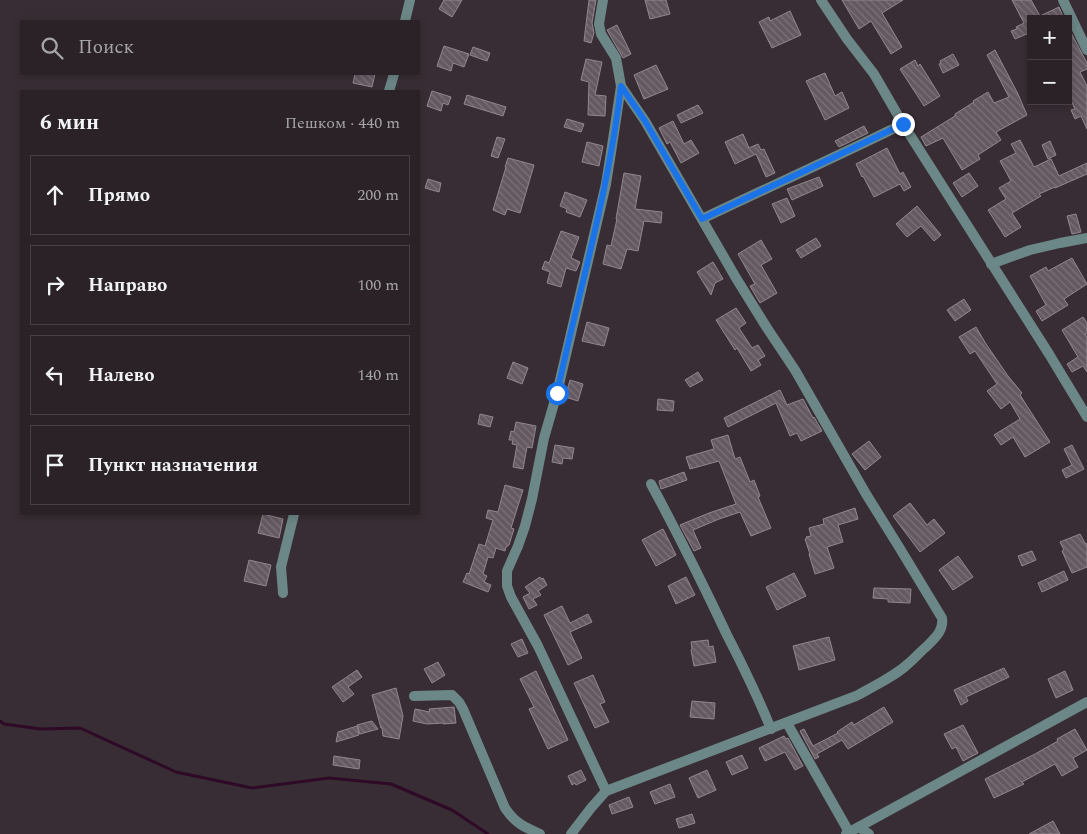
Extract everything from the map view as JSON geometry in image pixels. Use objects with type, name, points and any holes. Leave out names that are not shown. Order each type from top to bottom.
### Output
[{"type":"street","points":[[405,20],[410,0]]},
{"type":"street","points":[[603,0],[599,24],[601,34],[616,58],[621,86],[606,184],[557,393],[544,438],[525,526],[508,571],[506,586],[538,646],[606,791]]},
{"type":"street","points":[[820,0],[874,74],[903,124],[1087,417]]},
{"type":"street","points":[[1063,0],[1087,50]]},
{"type":"street","points":[[389,90],[394,75]]},
{"type":"street","points":[[570,834],[606,791],[856,696],[884,681],[908,664],[932,641],[941,630],[943,624],[942,618],[866,494],[795,370],[736,278],[645,121],[621,86]]},
{"type":"street","points":[[702,219],[903,124]]},
{"type":"street","points":[[991,264],[1030,250],[1087,238]]},
{"type":"street","points":[[652,484],[761,704],[771,729]]},
{"type":"street","points":[[283,593],[281,567],[294,515]]},
{"type":"street","points":[[414,696],[452,695],[460,702],[492,780],[510,816],[524,827],[540,834]]},
{"type":"street","points":[[787,723],[848,833],[1087,702]]},
{"type":"street","points":[[859,826],[869,834]]},
{"type":"building","points":[[444,0],[462,0],[452,17],[439,9]]},
{"type":"building","points":[[589,0],[596,0],[592,23],[594,33],[591,43],[584,41]]},
{"type":"building","points":[[645,0],[666,0],[670,14],[650,19]]},
{"type":"building","points":[[842,0],[903,0],[882,13],[902,47],[891,54],[871,21],[859,29]]},
{"type":"building","points":[[1012,0],[1031,0],[1039,15],[1027,15],[1027,34],[1015,39],[1011,31],[1024,23]]},
{"type":"building","points":[[1059,7],[1062,15],[1042,15]]},
{"type":"building","points":[[790,11],[801,35],[772,48],[759,22],[769,17],[770,21]]},
{"type":"building","points":[[617,25],[631,54],[623,58],[607,30]]},
{"type":"building","points":[[1072,35],[1087,63],[1087,69],[1080,72],[1087,86],[1087,129],[1081,116],[1075,119],[1071,110],[1075,109],[1072,103]]},
{"type":"building","points":[[444,46],[469,54],[464,67],[453,63],[451,71],[437,66]]},
{"type":"building","points":[[473,47],[490,53],[487,61],[470,55]]},
{"type":"building","points":[[995,50],[1027,115],[996,132],[1001,140],[978,155],[980,159],[962,170],[943,138],[926,146],[921,137],[955,116],[955,114],[988,92],[994,103],[1009,97],[987,55]]},
{"type":"building","points":[[953,54],[959,65],[943,73],[939,64],[941,63],[940,61]]},
{"type":"building","points":[[586,59],[602,62],[595,95],[606,96],[605,116],[588,115],[589,82],[581,80]]},
{"type":"building","points":[[915,60],[918,66],[920,64],[940,96],[924,106],[900,69]]},
{"type":"building","points":[[656,65],[668,89],[644,99],[634,75]]},
{"type":"building","points":[[825,73],[835,96],[842,92],[849,108],[825,120],[806,81]]},
{"type":"building","points":[[355,75],[375,75],[372,87],[353,83]]},
{"type":"building","points":[[432,91],[451,97],[448,105],[443,103],[441,111],[427,106]]},
{"type":"building","points":[[467,95],[506,107],[503,116],[464,104]]},
{"type":"building","points":[[698,105],[703,113],[681,123],[677,115]]},
{"type":"building","points":[[567,119],[584,124],[581,132],[564,127]]},
{"type":"building","points":[[673,121],[684,144],[691,140],[699,153],[681,163],[670,142],[667,144],[659,128]]},
{"type":"building","points":[[864,126],[868,133],[839,147],[835,141]]},
{"type":"building","points":[[743,134],[749,148],[758,144],[761,150],[764,149],[775,173],[766,177],[756,154],[735,164],[725,142]]},
{"type":"building","points":[[497,137],[505,139],[498,158],[491,156]]},
{"type":"building","points":[[1020,140],[1034,167],[1051,159],[1059,176],[1087,163],[1087,174],[1039,194],[1041,196],[1012,213],[1021,227],[1005,237],[988,210],[1006,199],[999,188],[1011,181],[1000,161],[1016,153],[1011,144]]},
{"type":"building","points":[[1050,141],[1056,155],[1048,159],[1042,145]]},
{"type":"building","points":[[587,142],[603,146],[599,166],[582,162]]},
{"type":"building","points":[[887,148],[900,174],[903,172],[911,187],[904,191],[900,184],[874,197],[856,164]]},
{"type":"building","points":[[508,158],[534,165],[520,213],[507,209],[505,215],[493,210]]},
{"type":"building","points":[[624,173],[641,176],[635,209],[662,212],[661,223],[644,221],[638,251],[627,249],[621,269],[603,264],[607,245],[611,246]]},
{"type":"building","points":[[969,173],[978,186],[962,197],[953,183]]},
{"type":"building","points":[[819,177],[823,186],[792,200],[787,189]]},
{"type":"building","points":[[428,179],[441,183],[439,192],[425,188]]},
{"type":"building","points":[[565,192],[587,200],[580,217],[566,212],[567,209],[560,206]]},
{"type":"building","points":[[787,198],[795,216],[781,223],[772,204]]},
{"type":"building","points":[[917,206],[941,235],[934,241],[921,226],[907,237],[896,224]]},
{"type":"building","points":[[1076,214],[1081,232],[1072,234],[1067,216]]},
{"type":"building","points":[[561,231],[579,237],[571,258],[580,262],[576,271],[566,268],[561,287],[547,283],[550,272],[542,269],[545,261],[549,263]]},
{"type":"building","points":[[816,238],[821,246],[801,258],[796,250]]},
{"type":"building","points":[[761,240],[772,259],[761,265],[777,293],[760,303],[750,286],[755,284],[738,254]]},
{"type":"building","points":[[1072,258],[1087,284],[1064,299],[1068,305],[1042,321],[1036,311],[1046,305],[1030,276],[1046,267],[1048,271]]},
{"type":"building","points":[[713,262],[723,279],[715,283],[711,295],[697,272]]},
{"type":"building","points":[[964,299],[971,310],[955,321],[947,310]]},
{"type":"building","points":[[736,308],[746,323],[739,328],[752,348],[758,345],[765,356],[758,360],[761,365],[751,371],[716,320]]},
{"type":"building","points":[[1083,317],[1087,323],[1087,333],[1085,334],[1087,337],[1087,372],[1083,366],[1072,372],[1067,364],[1078,357],[1062,330]]},
{"type":"building","points":[[587,322],[609,328],[604,346],[582,341]]},
{"type":"building","points":[[976,327],[1008,376],[1022,393],[1020,395],[1050,442],[1025,457],[1013,437],[1001,445],[994,435],[1020,419],[1010,402],[1001,409],[987,391],[997,384],[975,351],[970,354],[959,337]]},
{"type":"building","points":[[513,362],[528,368],[522,384],[507,378]]},
{"type":"building","points":[[698,372],[703,380],[690,387],[685,380]]},
{"type":"building","points":[[570,380],[583,384],[578,401],[565,397]]},
{"type":"building","points":[[780,390],[787,405],[803,399],[822,431],[801,441],[797,433],[790,436],[776,403],[728,427],[724,418]]},
{"type":"building","points":[[658,399],[674,401],[673,411],[657,410]]},
{"type":"building","points":[[480,414],[493,417],[490,427],[478,424]]},
{"type":"building","points":[[516,422],[536,426],[532,448],[527,447],[523,469],[513,467],[517,445],[512,444],[513,440],[509,440],[511,431],[514,432]]},
{"type":"building","points":[[728,435],[735,459],[740,457],[750,482],[754,480],[760,496],[758,497],[771,528],[751,536],[740,512],[693,530],[701,548],[694,551],[680,525],[736,504],[719,461],[690,469],[686,457],[714,449],[711,440]]},
{"type":"building","points":[[869,441],[881,457],[865,470],[852,454]]},
{"type":"building","points":[[555,445],[574,448],[572,459],[563,458],[562,464],[552,462]]},
{"type":"building","points":[[1072,445],[1084,469],[1066,478],[1062,470],[1072,465],[1064,449]]},
{"type":"building","points":[[684,472],[687,480],[661,489],[659,481]]},
{"type":"building","points":[[505,485],[523,490],[511,528],[514,529],[509,545],[505,551],[496,548],[493,558],[488,557],[483,574],[487,576],[484,582],[491,585],[488,592],[463,582],[467,573],[469,574],[479,544],[485,546],[493,520],[486,518],[488,510],[498,512]]},
{"type":"building","points":[[910,503],[927,525],[934,519],[945,533],[920,552],[893,516]]},
{"type":"building","points":[[855,508],[858,519],[838,525],[843,542],[827,547],[834,568],[815,574],[805,539],[811,536],[809,528],[824,524],[823,519]]},
{"type":"building","points":[[263,515],[283,519],[279,538],[258,533]]},
{"type":"building","points":[[663,529],[676,555],[656,566],[642,540]]},
{"type":"building","points":[[1080,534],[1087,544],[1087,567],[1072,573],[1060,542]]},
{"type":"building","points":[[1032,551],[1036,560],[1022,566],[1018,556]]},
{"type":"building","points":[[958,556],[973,577],[953,590],[939,570]]},
{"type":"building","points":[[249,560],[271,565],[266,586],[244,581]]},
{"type":"building","points":[[1064,571],[1068,580],[1042,592],[1038,583]]},
{"type":"building","points":[[794,573],[806,596],[777,610],[766,587]]},
{"type":"building","points":[[540,577],[541,579],[543,578],[547,585],[538,591],[541,595],[533,599],[537,605],[529,609],[523,597],[530,593],[525,587]]},
{"type":"building","points":[[686,577],[695,595],[676,604],[668,586]]},
{"type":"building","points":[[874,588],[911,589],[910,603],[888,602],[888,599],[873,598]]},
{"type":"building","points":[[562,606],[570,623],[588,614],[592,622],[570,632],[582,658],[568,665],[544,615]]},
{"type":"building","points":[[829,637],[835,660],[799,670],[793,646]]},
{"type":"building","points":[[522,639],[528,653],[518,657],[511,644]]},
{"type":"building","points":[[708,640],[709,647],[713,646],[716,662],[694,666],[691,642]]},
{"type":"building","points":[[438,662],[445,675],[432,683],[424,669]]},
{"type":"building","points":[[1004,668],[1009,677],[966,697],[968,701],[961,705],[954,690]]},
{"type":"building","points":[[357,670],[362,677],[348,687],[354,694],[343,702],[332,687]]},
{"type":"building","points":[[536,671],[568,740],[548,749],[529,709],[534,707],[520,679]]},
{"type":"building","points":[[1065,671],[1073,690],[1056,698],[1048,679]]},
{"type":"building","points":[[593,675],[605,702],[600,704],[609,722],[595,728],[574,683]]},
{"type":"building","points":[[396,688],[403,716],[399,739],[383,736],[372,695]]},
{"type":"building","points":[[692,701],[715,703],[714,719],[690,717]]},
{"type":"building","points":[[454,707],[456,723],[427,724],[413,721],[415,709],[430,712],[429,709]]},
{"type":"building","points":[[884,707],[893,722],[848,749],[842,740],[817,754],[819,757],[815,759],[800,731],[804,729],[813,746],[838,733],[852,722],[854,725]]},
{"type":"building","points":[[372,721],[378,729],[360,734],[357,725]]},
{"type":"building","points":[[963,725],[978,753],[963,761],[956,747],[952,749],[944,734]]},
{"type":"building","points":[[357,726],[359,735],[336,742],[338,732]]},
{"type":"building","points":[[1075,729],[1087,750],[1073,758],[1078,767],[1062,776],[1055,764],[1022,782],[1024,784],[994,798],[985,779],[1035,754]]},
{"type":"building","points":[[784,736],[786,739],[788,738],[803,766],[795,770],[785,752],[765,761],[759,748]]},
{"type":"building","points":[[742,755],[748,768],[732,775],[726,762]]},
{"type":"building","points":[[334,756],[360,760],[359,769],[333,765]]},
{"type":"building","points":[[581,770],[586,780],[572,785],[568,776]]},
{"type":"building","points":[[707,770],[716,790],[698,798],[689,778]]},
{"type":"building","points":[[670,784],[675,797],[655,804],[650,792]]},
{"type":"building","points":[[629,797],[633,807],[612,814],[609,805]]},
{"type":"building","points":[[692,814],[695,823],[679,828],[676,819]]},
{"type":"building","points":[[1053,821],[1060,834],[1029,834]]},
{"type":"waterway","points":[[0,721],[4,724],[41,729],[80,728],[176,772],[252,788],[329,778],[391,784],[452,810],[488,834]]},
{"type":"route","points":[[557,393],[606,184],[621,86],[645,121],[702,219],[903,124]]}]
